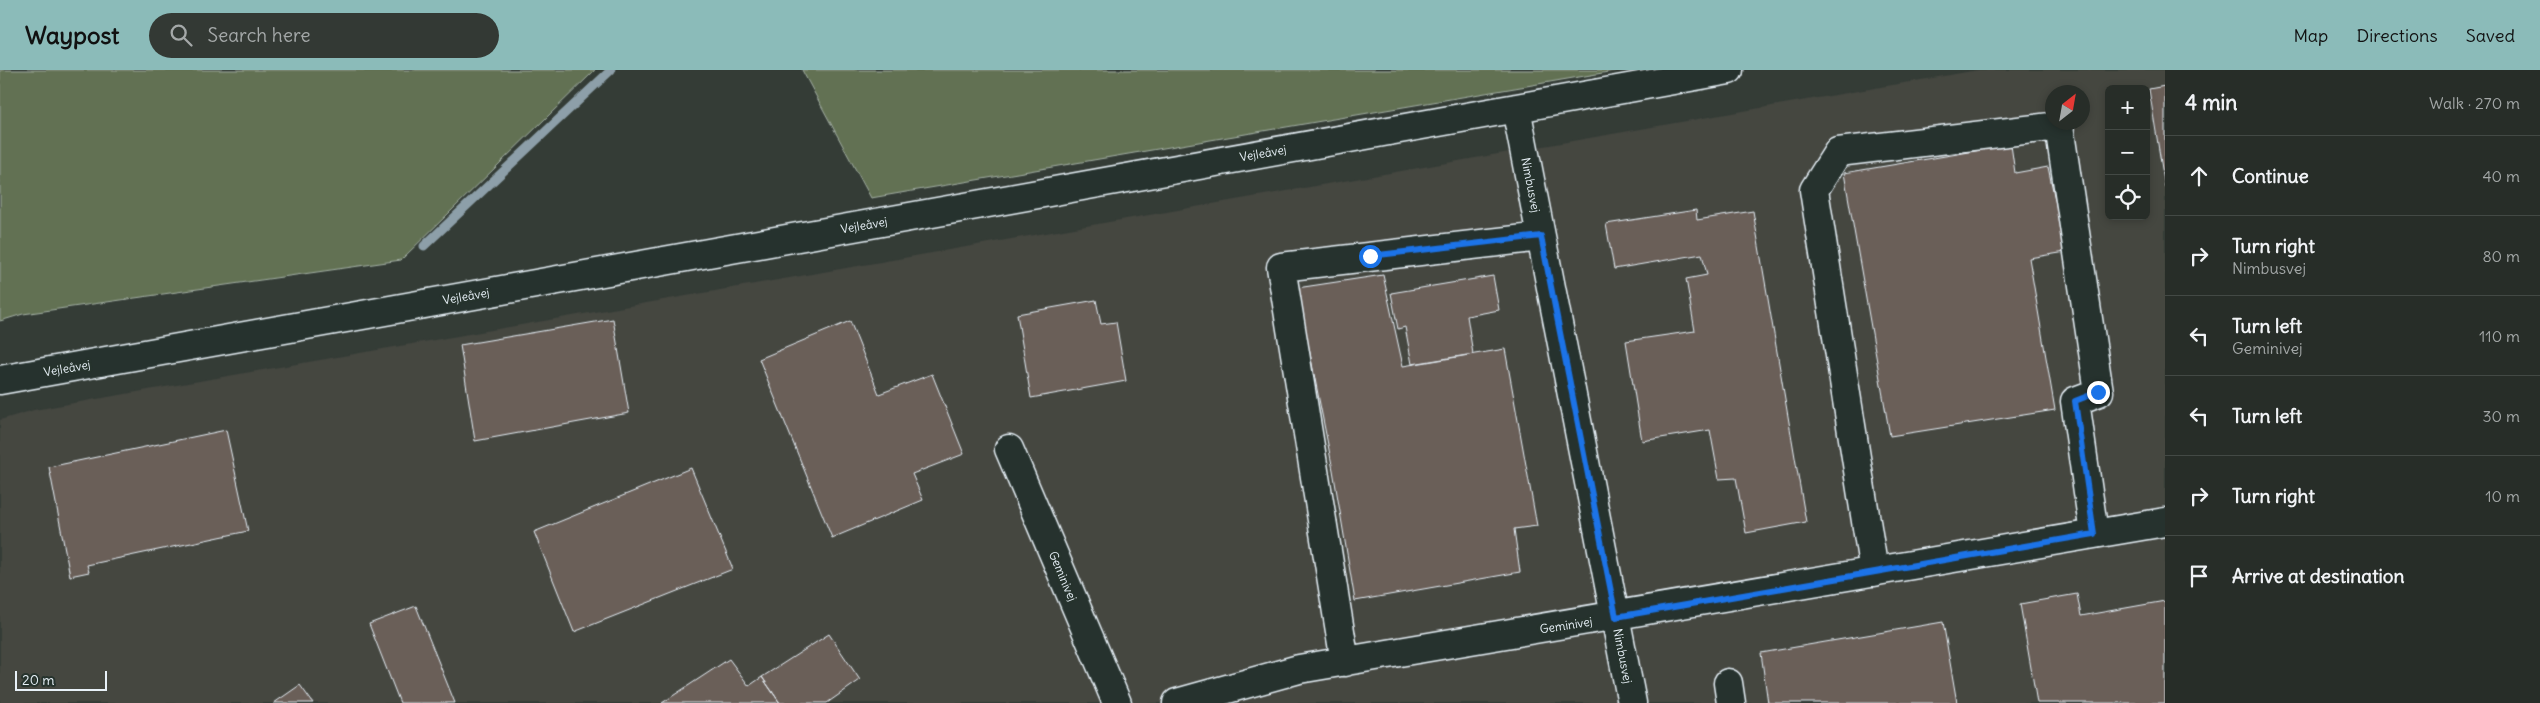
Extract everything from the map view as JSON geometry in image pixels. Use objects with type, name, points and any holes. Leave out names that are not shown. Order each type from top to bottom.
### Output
[{"type":"street","name":"Vejleåvej","points":[[0,380],[1729,70]]},
{"type":"street","name":"Nimbusvej","points":[[1516,108],[1632,703]]},
{"type":"street","points":[[1874,572],[1814,190],[1838,152],[2059,126],[2098,392],[2075,401],[2094,534]]},
{"type":"street","points":[[1345,662],[1281,267],[1541,236]]},
{"type":"street","name":"Geminivej","points":[[1009,449],[1117,703]]},
{"type":"street","name":"Geminivej","points":[[1177,703],[1298,669],[1616,617],[2165,522]]},
{"type":"shaded area","points":[[1978,70],[2165,70],[2165,703],[0,703],[0,420],[34,410]]},
{"type":"green space","points":[[0,70],[595,70],[401,260],[23,314],[0,321]]},
{"type":"green space","points":[[802,70],[1620,70],[871,198]]},
{"type":"building","points":[[2165,86],[2165,187],[2150,95],[2150,89]]},
{"type":"building","points":[[2011,145],[2015,173],[2048,167],[2066,252],[2029,258],[2055,410],[1890,436],[1844,173]]},
{"type":"building","points":[[1696,210],[1697,220],[1753,211],[1806,522],[1746,533],[1736,478],[1719,479],[1710,430],[1642,441],[1626,341],[1695,331],[1686,279],[1707,275],[1702,254],[1614,269],[1606,224]]},
{"type":"building","points":[[1383,275],[1403,366],[1505,349],[1537,526],[1514,529],[1520,572],[1355,601],[1333,470],[1297,288]]},
{"type":"building","points":[[1493,276],[1499,310],[1467,316],[1473,354],[1412,364],[1405,327],[1398,329],[1391,293]]},
{"type":"building","points":[[1096,300],[1101,324],[1116,322],[1126,381],[1031,398],[1017,314]]},
{"type":"building","points":[[613,319],[629,413],[475,441],[460,345]]},
{"type":"building","points":[[850,321],[879,394],[932,374],[964,454],[912,474],[923,500],[832,538],[759,359]]},
{"type":"building","points":[[226,430],[248,531],[87,565],[89,572],[70,576],[49,467]]},
{"type":"building","points":[[691,468],[733,569],[574,632],[534,532]]},
{"type":"building","points":[[2077,594],[2081,616],[2165,601],[2165,703],[2037,703],[2020,604]]},
{"type":"building","points":[[416,606],[455,703],[400,703],[369,624]]},
{"type":"building","points":[[1943,622],[1957,703],[1768,703],[1761,653]]},
{"type":"building","points":[[829,634],[860,680],[827,703],[780,703],[762,677]]},
{"type":"building","points":[[729,659],[749,686],[762,677],[780,703],[662,703]]},
{"type":"building","points":[[300,685],[313,703],[274,703]]},
{"type":"waterway","points":[[424,246],[611,70]]},
{"type":"route","points":[[1370,256],[1541,236],[1616,617],[2094,534],[2075,401],[2098,392]]}]
